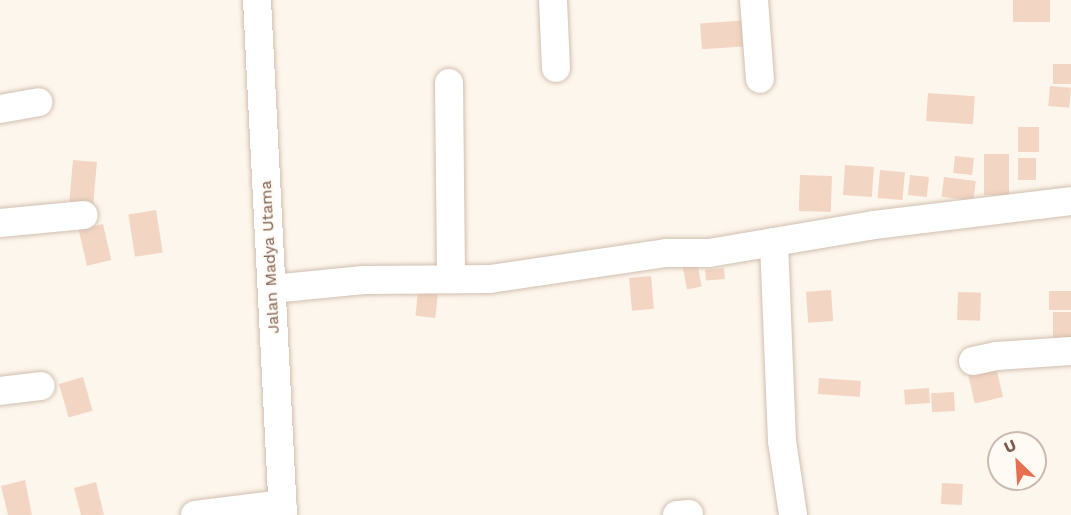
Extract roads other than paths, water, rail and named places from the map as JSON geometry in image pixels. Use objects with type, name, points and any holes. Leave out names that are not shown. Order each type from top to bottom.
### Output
[{"type":"street","name":"Jalan Madya Utama","points":[[256,0],[282,509]]},
{"type":"street","points":[[553,0],[556,68]]},
{"type":"street","points":[[754,0],[760,79]]},
{"type":"street","points":[[449,83],[451,279]]},
{"type":"street","points":[[0,109],[38,102]]},
{"type":"street","points":[[272,288],[363,280],[490,279],[666,253],[709,253],[874,225],[1071,201]]},
{"type":"street","points":[[0,223],[84,215]]},
{"type":"street","points":[[772,243],[782,441],[793,515]]},
{"type":"street","points":[[973,361],[996,356],[1071,351]]},
{"type":"street","points":[[0,391],[41,386]]},
{"type":"street","points":[[195,515],[282,509]]}]
